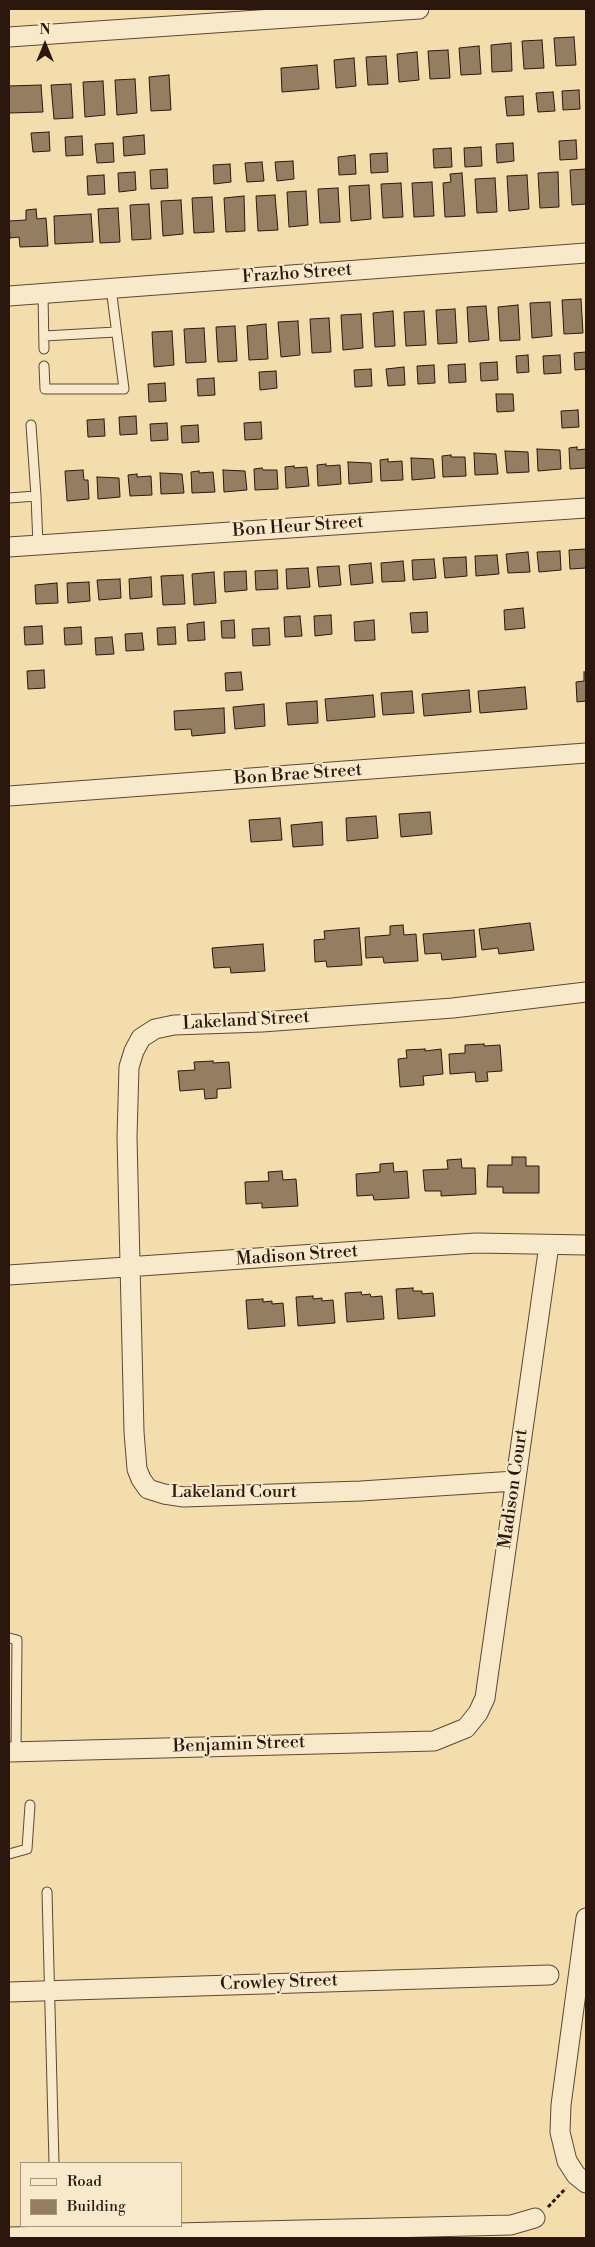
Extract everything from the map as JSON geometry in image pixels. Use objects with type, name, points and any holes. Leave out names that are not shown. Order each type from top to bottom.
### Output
[{"type":"street","points":[[9,37],[419,9]]},
{"type":"street","name":"Frazho Street","points":[[9,296],[586,253]]},
{"type":"street","name":"Bon Heur Street","points":[[9,547],[586,508]]},
{"type":"street","name":"Bon Brae Street","points":[[9,796],[586,754]]},
{"type":"street","name":"Lakeland Street","points":[[130,1268],[127,1137],[129,1067],[141,1038],[155,1029],[174,1025],[262,1022],[453,1008],[586,992]]},
{"type":"street","name":"Madison Street","points":[[9,1275],[476,1243],[515,1242],[549,1245],[586,1245]]},
{"type":"street","name":"Madison Court","points":[[466,1728],[478,1713],[485,1698],[549,1245]]},
{"type":"street","name":"Lakeland Court","points":[[130,1268],[137,1469],[141,1480],[148,1489],[184,1497],[361,1491],[515,1481]]},
{"type":"street","name":"Benjamin Street","points":[[12,1752],[434,1741],[466,1728]]},
{"type":"street","points":[[581,2179],[567,2161],[560,2132],[561,2105],[586,1918]]},
{"type":"street","name":"Crowley Street","points":[[9,1992],[549,1975]]},
{"type":"street","points":[[9,2237],[56,2231],[511,2225],[534,2218]]},
{"type":"lane","points":[[44,366],[45,389],[124,389],[120,344],[116,332],[111,288]]},
{"type":"lane","points":[[42,294],[44,349]]},
{"type":"lane","points":[[44,336],[116,332]]},
{"type":"lane","points":[[31,425],[38,545]]},
{"type":"lane","points":[[9,498],[36,496]]},
{"type":"lane","points":[[9,1638],[17,1640],[12,1752]]},
{"type":"lane","points":[[9,1854],[27,1849],[30,1805]]},
{"type":"lane","points":[[47,1892],[54,2162]]},
{"type":"path","points":[[534,2218],[581,2179]]},
{"type":"building","points":[[574,37],[576,65],[556,66],[554,38]]},
{"type":"building","points":[[542,40],[544,68],[524,69],[522,41]]},
{"type":"building","points":[[511,43],[512,71],[492,72],[491,45]]},
{"type":"building","points":[[479,46],[481,74],[461,75],[459,48]]},
{"type":"building","points":[[448,50],[450,78],[430,79],[428,51]]},
{"type":"building","points":[[417,52],[419,80],[399,82],[397,54]]},
{"type":"building","points":[[386,56],[388,84],[368,85],[366,57]]},
{"type":"building","points":[[354,58],[356,86],[336,88],[334,60]]},
{"type":"building","points":[[317,65],[319,89],[282,92],[281,68]]},
{"type":"building","points":[[169,75],[171,110],[151,111],[149,77]]},
{"type":"building","points":[[135,79],[137,113],[117,115],[115,80]]},
{"type":"building","points":[[103,81],[105,115],[85,117],[83,82]]},
{"type":"building","points":[[71,84],[73,118],[54,119],[51,85]]},
{"type":"building","points":[[41,85],[43,112],[9,113],[9,86]]},
{"type":"building","points":[[579,90],[580,109],[563,110],[562,91]]},
{"type":"building","points":[[553,92],[555,111],[538,112],[536,93]]},
{"type":"building","points":[[523,96],[524,115],[507,116],[505,97]]},
{"type":"building","points":[[49,132],[50,151],[33,152],[31,133]]},
{"type":"building","points":[[144,135],[145,154],[124,156],[123,137]]},
{"type":"building","points":[[82,136],[83,155],[66,156],[65,137]]},
{"type":"building","points":[[576,140],[577,159],[560,160],[559,141]]},
{"type":"building","points":[[113,143],[114,162],[97,163],[95,144]]},
{"type":"building","points":[[513,143],[514,161],[497,163],[496,144]]},
{"type":"building","points":[[481,147],[482,166],[465,167],[464,148]]},
{"type":"building","points":[[451,148],[452,167],[434,168],[433,149]]},
{"type":"building","points":[[387,153],[388,172],[371,173],[370,154]]},
{"type":"building","points":[[355,155],[356,174],[339,175],[338,157]]},
{"type":"building","points":[[293,161],[294,179],[277,181],[275,162]]},
{"type":"building","points":[[262,162],[264,181],[247,182],[245,163]]},
{"type":"building","points":[[230,164],[231,182],[214,184],[213,165]]},
{"type":"building","points":[[167,169],[168,188],[151,189],[150,170]]},
{"type":"building","points":[[586,169],[586,204],[572,205],[570,170]]},
{"type":"building","points":[[135,172],[136,190],[119,192],[118,173]]},
{"type":"building","points":[[558,172],[559,207],[540,208],[538,173]]},
{"type":"building","points":[[462,173],[465,216],[445,217],[443,183],[451,182],[450,174]]},
{"type":"building","points":[[104,175],[105,194],[88,195],[87,176]]},
{"type":"building","points":[[527,175],[529,209],[509,211],[507,176]]},
{"type":"building","points":[[495,178],[497,212],[477,213],[475,179]]},
{"type":"building","points":[[432,182],[434,216],[414,217],[412,183]]},
{"type":"building","points":[[401,183],[403,217],[383,218],[381,184]]},
{"type":"building","points":[[369,185],[371,219],[351,221],[349,186]]},
{"type":"building","points":[[338,188],[340,222],[320,223],[318,189]]},
{"type":"building","points":[[306,191],[308,225],[289,227],[287,192]]},
{"type":"building","points":[[275,195],[278,230],[258,231],[256,196]]},
{"type":"building","points":[[244,196],[245,231],[226,232],[224,198]]},
{"type":"building","points":[[212,197],[214,232],[194,233],[192,198]]},
{"type":"building","points":[[181,200],[183,234],[163,236],[161,201]]},
{"type":"building","points":[[149,204],[151,239],[132,240],[130,205]]},
{"type":"building","points":[[118,208],[120,242],[100,243],[98,209]]},
{"type":"building","points":[[36,209],[37,219],[46,218],[48,246],[20,247],[19,237],[10,238],[9,221],[26,220],[26,210]]},
{"type":"building","points":[[91,214],[93,242],[55,244],[54,216]]},
{"type":"building","points":[[581,299],[583,333],[564,334],[562,300]]},
{"type":"building","points":[[550,302],[552,336],[532,338],[530,303]]},
{"type":"building","points":[[518,305],[520,340],[500,341],[498,307]]},
{"type":"building","points":[[486,306],[489,340],[469,342],[467,307]]},
{"type":"building","points":[[455,309],[457,343],[438,344],[436,310]]},
{"type":"building","points":[[393,311],[395,346],[375,347],[373,313]]},
{"type":"building","points":[[424,311],[426,345],[406,346],[404,312]]},
{"type":"building","points":[[361,314],[363,348],[343,350],[341,315]]},
{"type":"building","points":[[329,318],[331,352],[312,353],[310,319]]},
{"type":"building","points":[[298,321],[300,355],[281,357],[278,322]]},
{"type":"building","points":[[266,324],[268,359],[249,360],[247,326]]},
{"type":"building","points":[[235,326],[237,361],[218,362],[216,327]]},
{"type":"building","points":[[204,328],[206,362],[186,363],[184,329]]},
{"type":"building","points":[[172,331],[174,365],[154,367],[152,332]]},
{"type":"building","points":[[586,352],[586,369],[575,370],[574,353]]},
{"type":"building","points":[[528,355],[529,372],[517,373],[516,356]]},
{"type":"building","points":[[560,355],[561,373],[544,374],[543,356]]},
{"type":"building","points":[[497,362],[498,380],[481,381],[480,363]]},
{"type":"building","points":[[465,364],[466,382],[449,383],[448,365]]},
{"type":"building","points":[[434,365],[435,383],[418,384],[417,366]]},
{"type":"building","points":[[404,367],[405,385],[388,386],[386,369]]},
{"type":"building","points":[[371,369],[372,386],[355,387],[354,370]]},
{"type":"building","points":[[276,371],[277,388],[260,390],[259,372]]},
{"type":"building","points":[[214,378],[215,395],[198,396],[197,379]]},
{"type":"building","points":[[165,383],[166,401],[149,402],[148,384]]},
{"type":"building","points":[[496,394],[513,394],[514,411],[497,412]]},
{"type":"building","points":[[578,410],[579,427],[562,428],[561,411]]},
{"type":"building","points":[[136,416],[137,434],[120,435],[119,417]]},
{"type":"building","points":[[104,419],[105,436],[88,437],[87,420]]},
{"type":"building","points":[[261,422],[262,439],[245,440],[244,423]]},
{"type":"building","points":[[167,423],[168,440],[151,441],[150,424]]},
{"type":"building","points":[[198,425],[199,442],[182,443],[181,426]]},
{"type":"building","points":[[577,447],[577,450],[586,449],[586,468],[570,469],[569,448]]},
{"type":"building","points":[[537,449],[560,450],[561,469],[538,471]]},
{"type":"building","points":[[505,451],[528,452],[529,472],[507,473]]},
{"type":"building","points":[[474,453],[496,454],[498,474],[475,475]]},
{"type":"building","points":[[451,455],[451,457],[465,457],[466,476],[443,477],[442,456]]},
{"type":"building","points":[[411,458],[433,459],[435,478],[412,480]]},
{"type":"building","points":[[388,459],[388,462],[402,461],[403,480],[381,481],[380,460]]},
{"type":"building","points":[[348,462],[371,463],[372,482],[349,484]]},
{"type":"building","points":[[326,464],[326,466],[340,465],[341,484],[318,486],[317,465]]},
{"type":"building","points":[[294,466],[294,468],[307,467],[309,486],[286,488],[285,467]]},
{"type":"building","points":[[262,468],[263,470],[277,470],[278,489],[255,490],[254,469]]},
{"type":"building","points":[[83,470],[84,480],[88,480],[89,499],[67,501],[65,471]]},
{"type":"building","points":[[223,470],[245,471],[247,490],[224,492]]},
{"type":"building","points":[[199,471],[199,473],[213,472],[215,492],[192,493],[191,472]]},
{"type":"building","points":[[160,473],[182,474],[184,493],[161,494]]},
{"type":"building","points":[[137,474],[137,477],[151,476],[152,495],[130,496],[128,475]]},
{"type":"building","points":[[97,477],[119,478],[120,497],[98,499]]},
{"type":"building","points":[[586,549],[586,568],[570,569],[569,550]]},
{"type":"building","points":[[560,551],[561,570],[539,572],[537,552]]},
{"type":"building","points":[[528,552],[530,572],[508,573],[506,554]]},
{"type":"building","points":[[497,555],[499,574],[476,576],[475,556]]},
{"type":"building","points":[[466,557],[467,576],[445,578],[443,558]]},
{"type":"building","points":[[434,559],[436,578],[413,580],[412,560]]},
{"type":"building","points":[[403,561],[405,581],[382,582],[381,563]]},
{"type":"building","points":[[371,563],[373,583],[351,585],[349,565]]},
{"type":"building","points":[[339,566],[341,585],[319,587],[317,567]]},
{"type":"building","points":[[308,568],[310,587],[287,589],[286,569]]},
{"type":"building","points":[[277,570],[278,589],[256,590],[255,571]]},
{"type":"building","points":[[246,571],[247,590],[225,592],[224,572]]},
{"type":"building","points":[[214,572],[216,603],[194,605],[192,574]]},
{"type":"building","points":[[183,575],[185,604],[163,605],[161,576]]},
{"type":"building","points":[[151,577],[152,597],[130,599],[129,579]]},
{"type":"building","points":[[120,579],[121,598],[99,600],[97,580]]},
{"type":"building","points":[[89,582],[90,601],[68,603],[67,583]]},
{"type":"building","points":[[57,583],[58,603],[36,604],[35,585]]},
{"type":"building","points":[[523,608],[525,628],[505,630],[504,610]]},
{"type":"building","points":[[427,612],[428,632],[412,633],[410,613]]},
{"type":"building","points":[[331,615],[332,634],[315,636],[314,616]]},
{"type":"building","points":[[300,616],[302,636],[285,637],[284,617]]},
{"type":"building","points":[[234,620],[235,638],[222,638],[221,621]]},
{"type":"building","points":[[374,620],[375,640],[355,641],[354,622]]},
{"type":"building","points":[[204,622],[205,640],[188,641],[187,624]]},
{"type":"building","points":[[42,626],[43,644],[25,645],[24,627]]},
{"type":"building","points":[[81,627],[82,644],[65,645],[64,628]]},
{"type":"building","points":[[175,627],[176,644],[158,645],[157,628]]},
{"type":"building","points":[[269,628],[270,645],[253,646],[252,629]]},
{"type":"building","points":[[142,633],[144,650],[126,651],[125,634]]},
{"type":"building","points":[[112,637],[114,654],[96,655],[95,638]]},
{"type":"building","points":[[44,670],[45,688],[28,689],[27,671]]},
{"type":"building","points":[[241,672],[243,690],[226,691],[225,673]]},
{"type":"building","points":[[584,672],[586,672],[586,701],[577,702],[576,682],[584,681]]},
{"type":"building","points":[[525,687],[527,709],[480,713],[478,691]]},
{"type":"building","points":[[469,690],[471,712],[424,716],[422,694]]},
{"type":"building","points":[[412,691],[414,713],[383,715],[381,693]]},
{"type":"building","points":[[373,695],[375,717],[327,721],[325,699]]},
{"type":"building","points":[[317,701],[318,723],[288,725],[286,703]]},
{"type":"building","points":[[264,704],[265,726],[235,729],[233,707]]},
{"type":"building","points":[[224,708],[225,733],[192,736],[191,729],[175,730],[174,711]]},
{"type":"building","points":[[430,812],[432,834],[401,837],[399,814]]},
{"type":"building","points":[[376,816],[378,838],[347,841],[346,818]]},
{"type":"building","points":[[280,818],[282,840],[251,842],[249,820]]},
{"type":"building","points":[[322,822],[323,845],[293,847],[291,825]]},
{"type":"building","points":[[530,923],[534,950],[499,954],[498,948],[482,950],[479,929]]},
{"type":"building","points":[[403,925],[404,935],[416,934],[418,961],[384,963],[383,957],[366,958],[365,937],[390,935],[390,926]]},
{"type":"building","points":[[359,928],[362,965],[327,967],[326,961],[315,962],[314,940],[325,939],[324,931]]},
{"type":"building","points":[[474,930],[476,957],[442,960],[441,953],[425,954],[423,934]]},
{"type":"building","points":[[263,944],[265,971],[231,973],[230,967],[214,968],[212,948]]},
{"type":"building","points":[[484,1044],[484,1046],[500,1045],[502,1071],[487,1072],[488,1081],[476,1082],[475,1072],[450,1074],[449,1054],[465,1053],[465,1045]]},
{"type":"building","points":[[425,1049],[425,1051],[441,1049],[443,1074],[423,1076],[424,1085],[400,1087],[398,1059],[407,1058],[406,1050]]},
{"type":"building","points":[[213,1061],[213,1063],[229,1062],[231,1088],[217,1089],[217,1098],[205,1099],[204,1089],[180,1091],[178,1071],[195,1070],[194,1062]]},
{"type":"building","points":[[512,1157],[526,1157],[526,1166],[539,1166],[539,1193],[503,1193],[503,1187],[487,1187],[488,1165],[512,1165]]},
{"type":"building","points":[[461,1159],[462,1168],[475,1168],[476,1194],[441,1196],[441,1191],[425,1191],[423,1170],[448,1169],[447,1160]]},
{"type":"building","points":[[393,1163],[394,1172],[407,1171],[409,1198],[374,1200],[373,1195],[357,1196],[356,1174],[380,1172],[380,1164]]},
{"type":"building","points":[[282,1171],[283,1180],[296,1179],[298,1206],[262,1208],[262,1203],[246,1204],[245,1182],[269,1181],[268,1172]]},
{"type":"building","points":[[413,1288],[413,1291],[422,1291],[422,1294],[433,1293],[435,1316],[398,1319],[396,1289]]},
{"type":"building","points":[[361,1292],[362,1295],[370,1294],[371,1297],[382,1296],[384,1319],[347,1322],[345,1293]]},
{"type":"building","points":[[313,1296],[313,1299],[322,1298],[322,1301],[333,1300],[335,1323],[298,1326],[296,1297]]},
{"type":"building","points":[[263,1299],[263,1302],[272,1301],[272,1304],[283,1303],[285,1326],[248,1329],[246,1300]]}]
